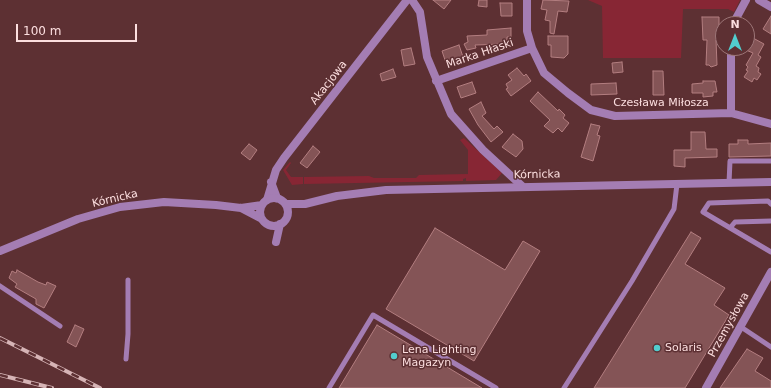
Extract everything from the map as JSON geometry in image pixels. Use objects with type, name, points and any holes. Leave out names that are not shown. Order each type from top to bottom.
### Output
[{"type":"street","name":"Akacjowa","points":[[264,203],[276,170],[284,158],[407,0]]},
{"type":"street","points":[[412,0],[420,12],[427,57],[451,114],[483,150],[522,186]]},
{"type":"street","name":"Czesława Miłosza","points":[[527,0],[527,31],[532,48],[544,73],[591,110],[615,116],[731,113],[771,124]]},
{"type":"street","points":[[737,16],[746,0]]},
{"type":"street","points":[[759,0],[771,7]]},
{"type":"street","name":"Marka Hłaski","points":[[436,81],[532,48]]},
{"type":"street","points":[[731,56],[731,113]]},
{"type":"street","points":[[271,182],[278,198],[286,204],[305,204]]},
{"type":"street","name":"Kórnicka","points":[[305,204],[361,192],[386,190],[771,182]]},
{"type":"street","points":[[241,208],[278,198]]},
{"type":"street","name":"Kórnicka","points":[[0,251],[78,219],[120,206],[141,203],[170,202],[241,208]]},
{"type":"street","points":[[262,219],[260,214],[264,203]]},
{"type":"street","points":[[286,204],[288,215]]},
{"type":"street","points":[[241,208],[271,225],[276,242],[280,224],[288,215],[305,204]]},
{"type":"street","points":[[271,225],[280,224]]},
{"type":"street","name":"Przemysłowa","points":[[706,388],[741,328],[771,272]]},
{"type":"lane","points":[[729,183],[730,161],[771,161]]},
{"type":"lane","points":[[564,388],[632,281],[674,209],[677,184]]},
{"type":"lane","points":[[771,204],[768,201],[708,203],[703,212],[771,252]]},
{"type":"lane","points":[[730,228],[735,222],[771,221]]},
{"type":"lane","points":[[126,359],[128,334],[128,280]]},
{"type":"lane","points":[[0,286],[60,326]]},
{"type":"lane","points":[[329,388],[373,315],[496,388]]},
{"type":"lane","points":[[741,328],[771,347]]},
{"type":"shaded area","points":[[588,0],[740,0],[734,12],[728,9],[683,9],[681,58],[603,58],[602,6]]},
{"type":"shaded area","points":[[464,138],[502,173],[496,180],[466,181],[466,178],[463,179],[463,181],[304,184],[304,177],[369,176],[374,178],[416,178],[419,175],[468,174],[468,150],[460,140]]},
{"type":"shaded area","points":[[290,162],[291,163],[286,170],[291,177],[303,177],[303,184],[292,185],[283,170]]},
{"type":"building","points":[[433,0],[451,0],[444,9]]},
{"type":"building","points":[[479,0],[487,0],[487,7],[478,6]]},
{"type":"building","points":[[543,0],[569,1],[567,12],[558,11],[554,34],[550,33],[550,21],[545,20],[547,10],[541,9]]},
{"type":"building","points":[[500,3],[512,3],[512,16],[501,16]]},
{"type":"building","points":[[771,16],[771,34],[763,29]]},
{"type":"building","points":[[702,17],[715,17],[715,56],[717,56],[717,65],[711,67],[706,65],[707,40],[703,40]]},
{"type":"building","points":[[511,28],[511,37],[507,37],[507,42],[504,44],[475,45],[476,48],[467,50],[464,44],[468,42],[467,36],[487,35],[487,30]]},
{"type":"building","points":[[548,36],[568,36],[568,54],[564,58],[551,57],[551,45],[548,45]]},
{"type":"building","points":[[755,39],[764,44],[758,55],[761,57],[756,66],[759,68],[758,72],[761,74],[757,80],[754,78],[752,82],[744,77],[748,71],[746,70],[748,67],[746,65],[751,56],[755,56]]},
{"type":"building","points":[[459,45],[463,57],[446,63],[442,51]]},
{"type":"building","points":[[411,48],[415,64],[404,66],[401,50]]},
{"type":"building","points":[[622,62],[623,72],[613,73],[612,63]]},
{"type":"building","points":[[517,68],[524,76],[526,74],[531,81],[511,96],[506,89],[508,88],[506,84],[512,80],[508,75]]},
{"type":"building","points":[[393,69],[396,77],[382,81],[380,74]]},
{"type":"building","points":[[653,71],[663,71],[664,95],[653,95]]},
{"type":"building","points":[[703,81],[715,81],[717,92],[713,92],[713,96],[703,97],[703,93],[692,93],[692,84],[703,83]]},
{"type":"building","points":[[472,82],[476,93],[461,98],[457,87]]},
{"type":"building","points":[[616,83],[617,94],[591,95],[591,84]]},
{"type":"building","points":[[538,92],[558,111],[559,109],[565,115],[563,118],[569,123],[562,132],[558,128],[553,133],[544,126],[550,120],[530,101]]},
{"type":"building","points":[[481,102],[486,113],[482,116],[494,129],[497,126],[503,132],[491,142],[478,125],[469,109]]},
{"type":"building","points":[[591,124],[600,126],[597,135],[600,136],[593,161],[581,157]]},
{"type":"building","points":[[691,132],[705,132],[706,149],[717,149],[717,157],[685,158],[685,167],[674,166],[674,150],[691,150]]},
{"type":"building","points":[[513,134],[522,141],[523,149],[516,157],[502,147]]},
{"type":"building","points":[[738,140],[748,140],[748,144],[771,143],[771,156],[729,157],[729,144],[738,144]]},
{"type":"building","points":[[249,144],[257,150],[250,160],[241,153]]},
{"type":"building","points":[[313,146],[320,152],[307,168],[300,163]]},
{"type":"building","points":[[435,228],[505,270],[523,241],[540,251],[474,361],[386,309]]},
{"type":"building","name":"Solaris","points":[[691,232],[701,238],[685,264],[725,288],[714,305],[729,315],[685,388],[594,388]]},
{"type":"building","points":[[17,270],[38,282],[46,285],[47,282],[56,286],[44,308],[36,304],[36,299],[15,287],[17,284],[9,278],[12,271],[16,273]]},
{"type":"building","points":[[75,325],[84,329],[76,347],[67,342]]},
{"type":"building","name":"Lena Lighting Magazyn","points":[[377,325],[482,388],[339,388]]},
{"type":"building","points":[[747,349],[763,358],[755,371],[771,381],[771,388],[720,388]]},
{"type":"railway","points":[[0,338],[100,388]]},
{"type":"railway","points":[[0,375],[52,388]]},
{"type":"place","name":"Solaris","points":[[657,348]]},
{"type":"place","name":"Lena Lighting Magazyn","points":[[394,356]]}]
